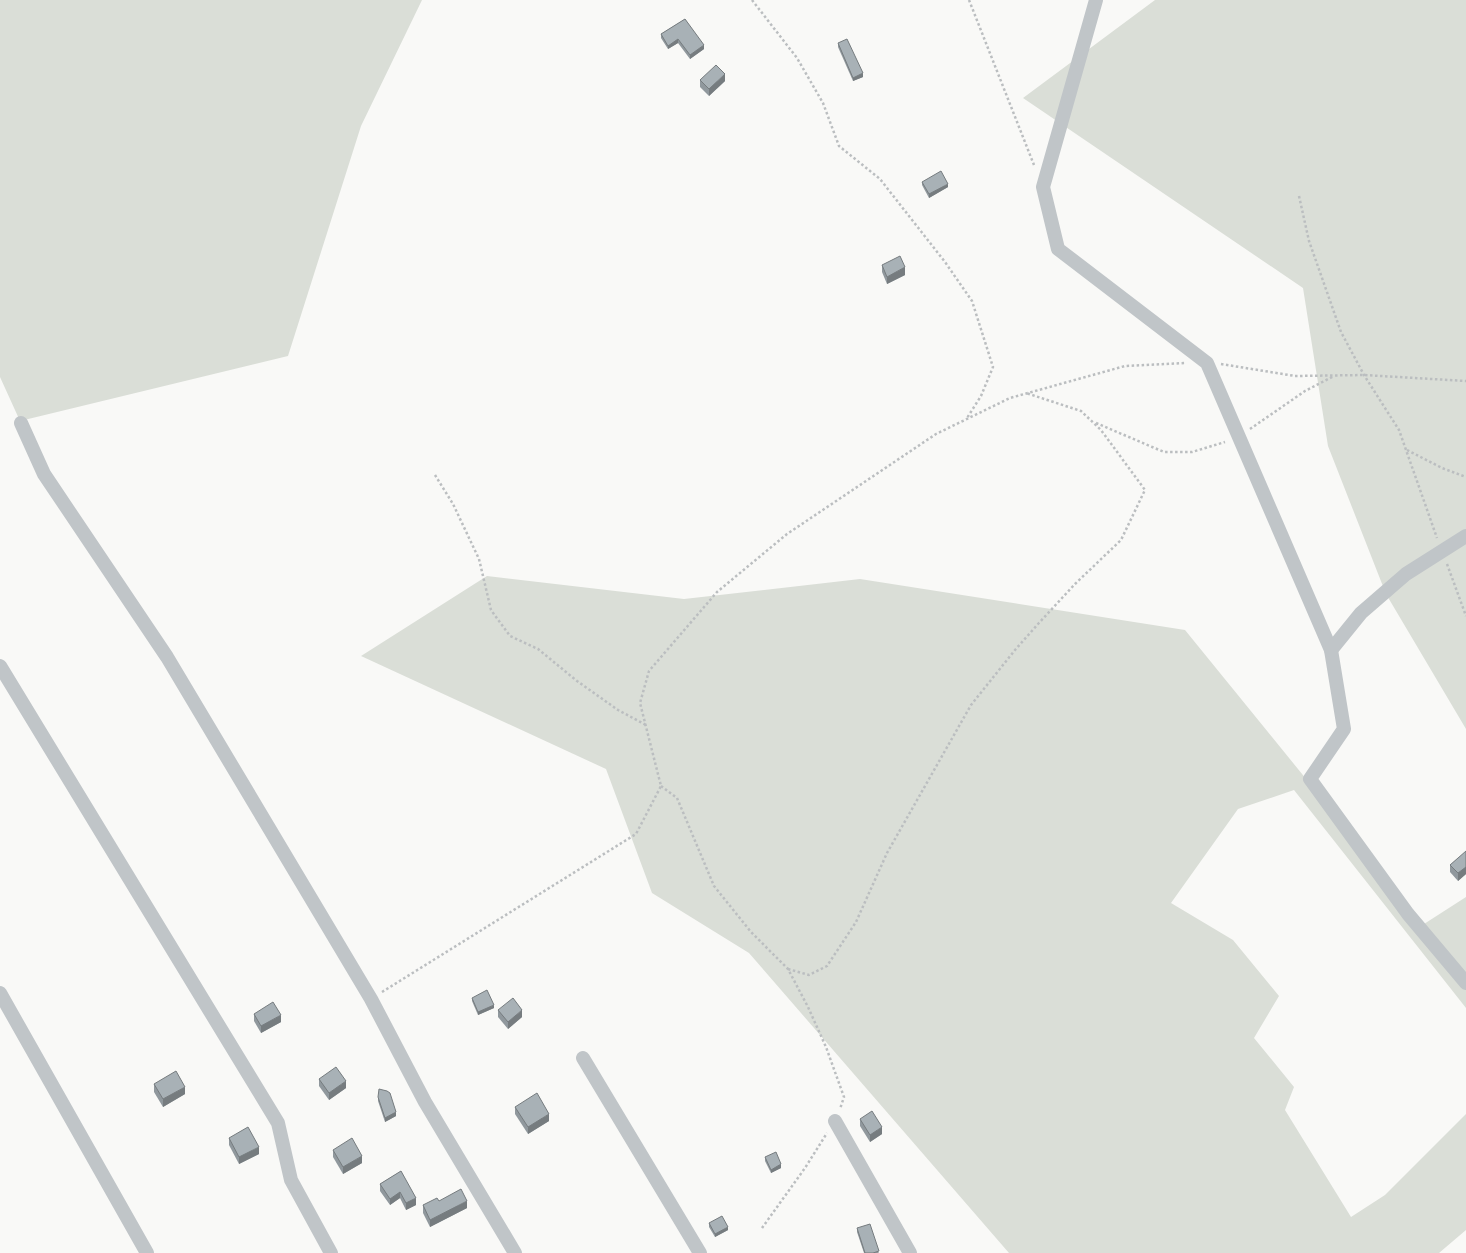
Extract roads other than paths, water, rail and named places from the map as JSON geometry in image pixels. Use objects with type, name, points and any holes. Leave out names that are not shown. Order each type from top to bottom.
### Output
[{"type":"street","points":[[1096,0],[1043,187],[1058,249],[1207,363],[1331,650],[1344,729],[1310,779],[1408,914],[1466,983]]},
{"type":"street","points":[[21,423],[44,474],[167,657],[371,999],[425,1102],[515,1253]]},
{"type":"street","points":[[1331,650],[1361,613],[1406,574],[1466,536]]},
{"type":"street","points":[[0,666],[278,1123],[291,1180],[330,1253]]},
{"type":"street","points":[[0,993],[147,1253]]},
{"type":"street","points":[[583,1058],[700,1253]]},
{"type":"street","points":[[835,1121],[910,1253]]}]
